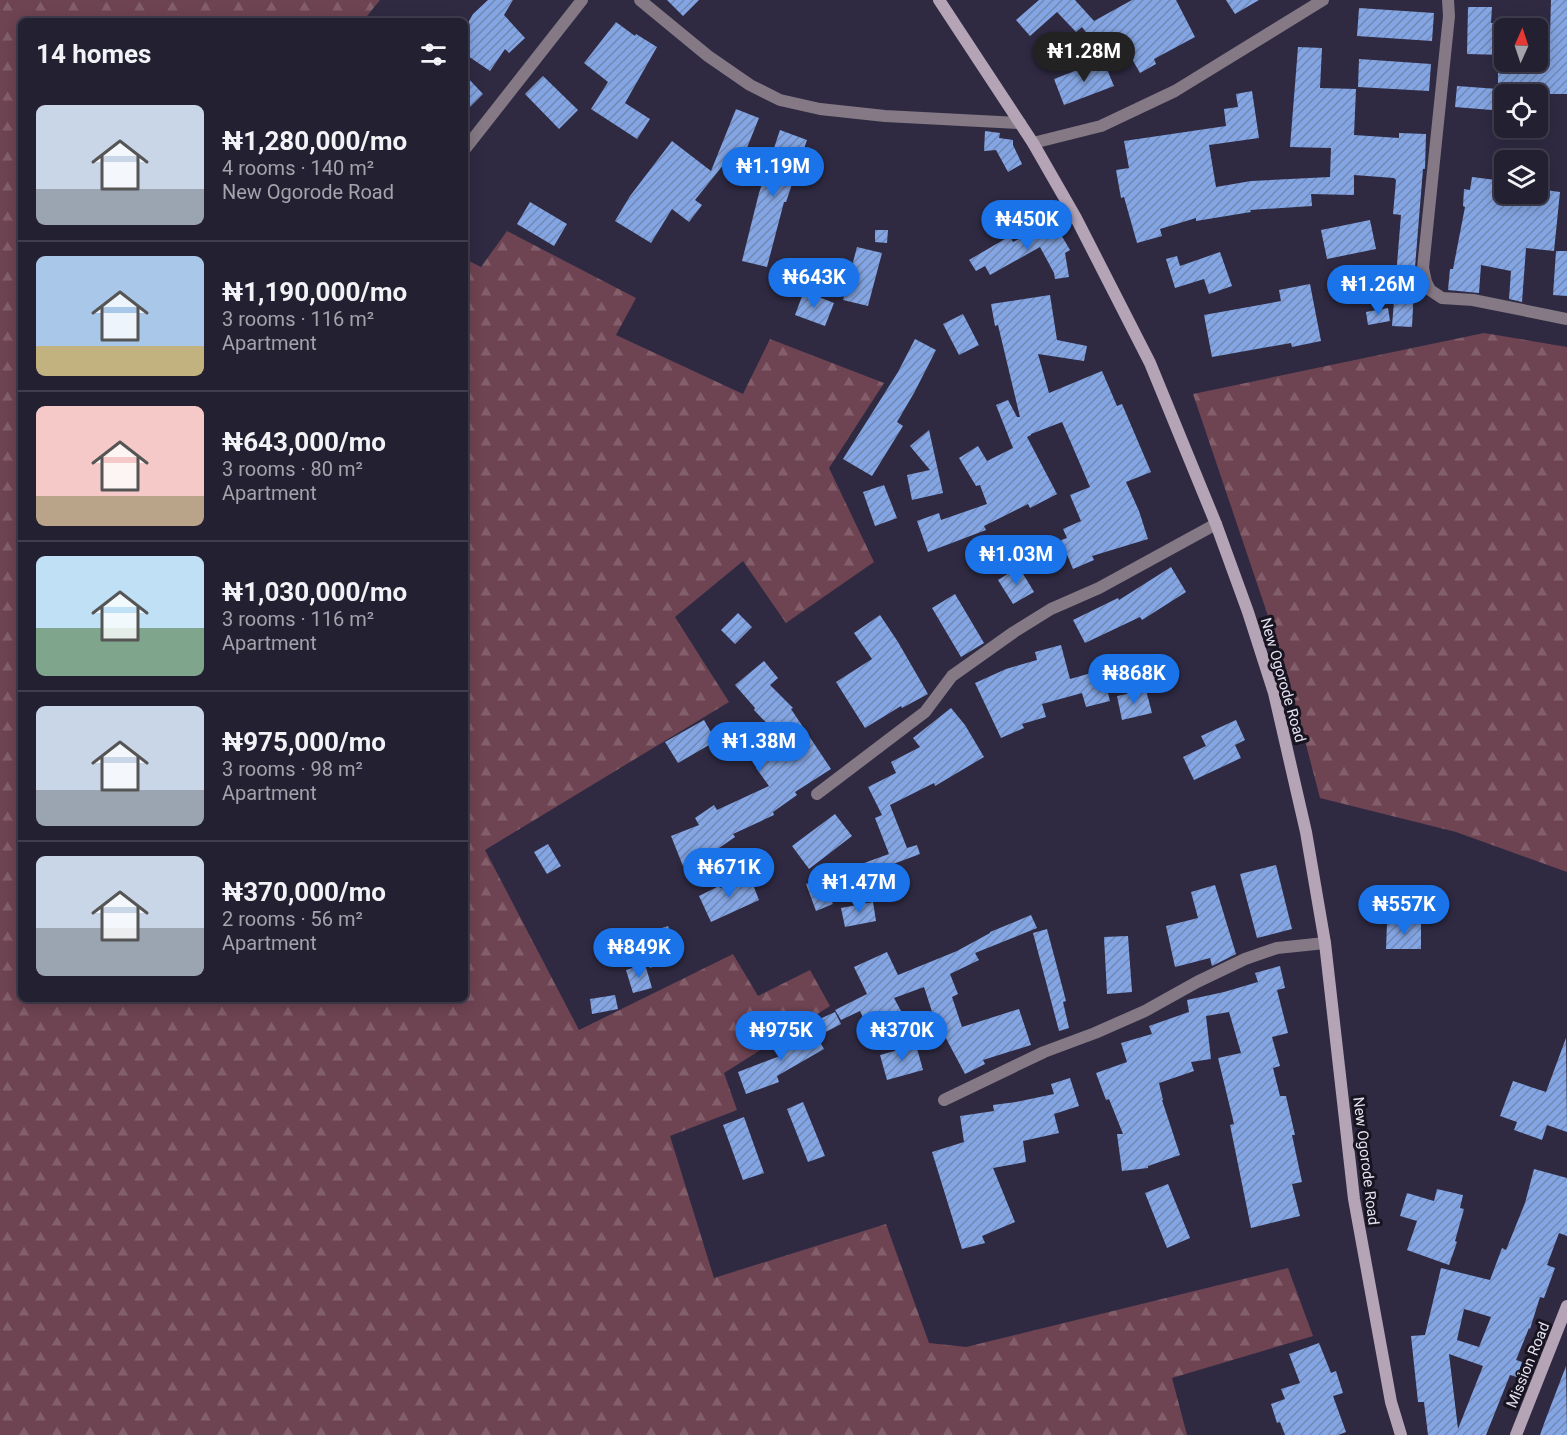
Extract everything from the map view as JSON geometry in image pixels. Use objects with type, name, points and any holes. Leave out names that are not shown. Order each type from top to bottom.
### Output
[{"type":"street","points":[[468,145],[582,0]]},
{"type":"street","points":[[640,0],[708,57],[750,85],[780,100],[820,109],[885,116],[1020,123]]},
{"type":"street","name":"New Ogorode Road","points":[[939,0],[1033,143],[1076,218],[1150,363],[1216,524],[1274,693],[1306,832],[1325,943],[1354,1199],[1387,1380],[1401,1435]]},
{"type":"street","points":[[1033,143],[1101,126],[1175,92],[1323,0]]},
{"type":"street","points":[[1448,0],[1449,16],[1423,268],[1426,282],[1430,291],[1442,298],[1473,300],[1567,319]]},
{"type":"street","points":[[817,794],[925,712],[952,676],[1014,633],[1051,609],[1099,588],[1216,524]]},
{"type":"street","points":[[944,1100],[1044,1052],[1144,1011],[1245,959],[1277,948],[1325,943]]},
{"type":"street","name":"Mission Road","points":[[1516,1435],[1567,1306]]},
{"type":"green space","points":[[0,0],[380,0],[365,18],[18,18],[18,1002],[468,1002],[468,260],[481,267],[507,231],[636,298],[616,335],[743,394],[770,339],[884,383],[829,468],[874,562],[786,623],[743,561],[675,617],[729,702],[485,850],[579,1030],[733,954],[758,996],[810,970],[830,1006],[724,1073],[737,1110],[670,1136],[714,1278],[886,1224],[929,1343],[966,1347],[1288,1268],[1313,1336],[1172,1378],[1187,1435],[0,1435]]},
{"type":"green space","points":[[1484,333],[1567,347],[1567,872],[1456,832],[1320,798],[1287,672],[1193,394]]},
{"type":"building","points":[[488,0],[513,0],[504,15],[525,38],[509,53],[505,49],[490,71],[468,56],[468,23],[473,14]]},
{"type":"building","points":[[667,0],[699,0],[683,16]]},
{"type":"building","points":[[1039,0],[1075,0],[1094,21],[1132,0],[1176,0],[1195,37],[1154,59],[1156,64],[1140,73],[1120,38],[1101,52],[1082,27],[1076,32],[1057,12],[1030,36],[1016,20]]},
{"type":"building","points":[[1226,0],[1259,0],[1235,14]]},
{"type":"building","points":[[1551,0],[1567,0],[1567,94],[1548,94],[1548,84],[1498,84],[1498,72],[1548,72],[1548,35],[1550,35]]},
{"type":"building","points":[[1468,7],[1492,7],[1494,55],[1467,54]]},
{"type":"building","points":[[1359,8],[1434,13],[1432,41],[1357,36]]},
{"type":"building","points":[[616,22],[635,36],[636,34],[657,47],[625,103],[650,119],[637,139],[591,109],[608,82],[584,63]]},
{"type":"building","points":[[1298,47],[1322,48],[1320,88],[1356,89],[1354,135],[1399,138],[1399,133],[1426,134],[1412,327],[1392,326],[1401,215],[1393,214],[1396,180],[1394,178],[1354,175],[1354,195],[1311,194],[1312,206],[1250,210],[1251,212],[1196,221],[1196,218],[1160,229],[1162,236],[1137,243],[1124,197],[1121,198],[1116,170],[1129,168],[1124,141],[1226,126],[1224,109],[1238,107],[1236,94],[1252,91],[1259,138],[1209,145],[1216,187],[1251,181],[1330,177],[1331,148],[1290,147]]},
{"type":"building","points":[[1359,59],[1431,64],[1429,91],[1358,87]]},
{"type":"building","points":[[1103,60],[1114,86],[1064,105],[1054,79]]},
{"type":"building","points":[[543,76],[578,110],[559,129],[525,94]]},
{"type":"building","points":[[468,78],[483,94],[468,109]]},
{"type":"building","points":[[1457,86],[1494,89],[1494,110],[1455,107]]},
{"type":"building","points":[[736,109],[759,118],[738,170],[724,164],[695,200],[702,205],[689,222],[672,209],[651,243],[615,221],[630,196],[672,141],[711,171]]},
{"type":"building","points":[[780,130],[807,140],[786,202],[784,202],[767,267],[742,261],[759,193]]},
{"type":"building","points":[[985,131],[1000,133],[999,138],[1013,140],[1022,164],[1008,172],[996,150],[984,151]]},
{"type":"building","points":[[1472,177],[1494,180],[1494,204],[1548,204],[1548,190],[1560,192],[1554,251],[1526,248],[1522,302],[1509,299],[1511,271],[1481,265],[1479,293],[1448,290],[1450,269],[1453,269],[1465,207],[1463,206],[1464,189],[1470,190]]},
{"type":"building","points":[[530,202],[567,224],[554,246],[517,224]]},
{"type":"building","points":[[1370,220],[1376,249],[1327,259],[1321,230]]},
{"type":"building","points":[[1053,221],[1070,250],[1065,253],[1069,277],[1055,279],[1040,247],[990,275],[985,266],[976,271],[969,260],[1010,236],[1013,242]]},
{"type":"building","points":[[875,230],[888,230],[887,243],[875,242]]},
{"type":"building","points":[[857,247],[882,253],[868,306],[843,300]]},
{"type":"building","points":[[1556,251],[1567,251],[1567,296],[1553,295]]},
{"type":"building","points":[[1220,252],[1232,286],[1209,294],[1204,279],[1175,288],[1166,259],[1177,256],[1180,266]]},
{"type":"building","points":[[1310,284],[1321,341],[1292,347],[1291,343],[1212,357],[1204,315],[1281,301],[1279,290]]},
{"type":"building","points":[[804,291],[834,303],[825,326],[795,315]]},
{"type":"building","points":[[1050,295],[1057,340],[1087,346],[1084,361],[1038,354],[1049,393],[1102,371],[1117,406],[1122,404],[1151,472],[1126,482],[1148,539],[1092,556],[1094,560],[1073,569],[1061,540],[1067,538],[1063,529],[1081,521],[1070,495],[1090,487],[1062,422],[1027,437],[1057,494],[1030,508],[1028,504],[984,526],[986,530],[928,552],[917,521],[939,513],[941,520],[987,504],[980,485],[976,486],[959,458],[978,446],[987,461],[1013,448],[996,405],[1008,400],[1017,417],[1020,417],[991,304]]},
{"type":"building","points":[[1388,308],[1390,321],[1368,325],[1366,312]]},
{"type":"building","points":[[963,314],[979,345],[959,355],[943,324]]},
{"type":"building","points":[[915,339],[936,350],[897,422],[903,426],[872,476],[843,459],[898,372]]},
{"type":"building","points":[[929,430],[943,493],[912,500],[907,475],[930,470],[910,446]]},
{"type":"building","points":[[884,485],[897,518],[875,526],[863,492]]},
{"type":"building","points":[[1019,567],[1034,592],[1013,604],[998,580]]},
{"type":"building","points":[[1171,567],[1186,592],[1142,620],[1140,617],[1085,643],[1073,620],[1118,598],[1119,600]]},
{"type":"building","points":[[955,594],[984,643],[961,657],[932,608]]},
{"type":"building","points":[[738,613],[752,627],[735,644],[721,630]]},
{"type":"building","points":[[880,615],[928,694],[902,708],[901,706],[865,728],[836,682],[872,659],[854,633]]},
{"type":"building","points":[[1061,645],[1070,679],[1102,670],[1110,701],[1086,707],[1082,693],[1042,704],[1046,717],[1022,724],[1024,728],[1001,738],[975,683],[1006,669],[1037,660],[1035,652]]},
{"type":"building","points":[[764,661],[778,678],[770,685],[793,708],[791,709],[831,769],[795,792],[797,795],[773,812],[774,815],[733,834],[735,837],[706,857],[683,866],[671,836],[699,825],[695,818],[714,805],[717,810],[769,786],[756,768],[786,747],[735,685]]},
{"type":"building","points":[[1146,690],[1152,713],[1122,720],[1117,696]]},
{"type":"building","points":[[951,708],[965,725],[984,757],[935,786],[934,783],[890,805],[907,848],[917,845],[920,854],[826,889],[833,904],[816,911],[806,884],[889,854],[875,818],[882,815],[868,787],[896,773],[891,762],[920,747],[913,738]]},
{"type":"building","points":[[704,720],[716,741],[678,763],[665,742]]},
{"type":"building","points":[[1236,720],[1245,740],[1235,745],[1241,758],[1194,780],[1183,757],[1206,746],[1201,736]]},
{"type":"building","points":[[835,814],[852,836],[809,869],[792,846]]},
{"type":"building","points":[[548,844],[561,866],[547,874],[534,852]]},
{"type":"building","points":[[1276,865],[1292,929],[1257,938],[1240,874]]},
{"type":"building","points":[[750,877],[759,900],[711,922],[699,896],[719,886],[720,888]]},
{"type":"building","points":[[1215,885],[1236,954],[1212,966],[1210,958],[1175,967],[1166,926],[1198,918],[1191,892]]},
{"type":"building","points":[[873,902],[876,921],[845,927],[841,908]]},
{"type":"building","points":[[1031,915],[1037,928],[975,953],[979,960],[950,974],[958,994],[952,997],[962,1027],[1019,1009],[1031,1045],[983,1060],[985,1064],[965,1074],[941,1029],[938,1030],[924,987],[894,998],[901,1011],[885,1018],[889,1027],[872,1036],[860,1011],[841,1020],[835,1010],[867,994],[854,967],[887,952],[898,975],[957,951],[990,932]]},
{"type":"building","points":[[1387,923],[1421,923],[1421,949],[1386,949]]},
{"type":"building","points":[[668,926],[674,942],[668,945],[673,960],[650,968],[638,936]]},
{"type":"building","points":[[1047,929],[1066,1001],[1063,1002],[1069,1028],[1059,1031],[1033,933]]},
{"type":"building","points":[[1128,936],[1132,992],[1107,994],[1104,937]]},
{"type":"building","points":[[645,964],[652,988],[633,993],[626,970]]},
{"type":"building","points":[[1280,966],[1285,988],[1277,990],[1288,1033],[1272,1037],[1280,1066],[1273,1068],[1280,1096],[1286,1096],[1295,1135],[1292,1135],[1302,1182],[1292,1184],[1300,1216],[1251,1228],[1230,1125],[1234,1124],[1218,1058],[1241,1053],[1229,1012],[1206,1016],[1211,1059],[1191,1062],[1194,1071],[1159,1083],[1162,1100],[1180,1155],[1148,1166],[1148,1168],[1122,1171],[1117,1134],[1123,1134],[1096,1073],[1127,1062],[1121,1043],[1152,1034],[1149,1026],[1189,1012],[1187,1000],[1258,982],[1255,973]]},
{"type":"building","points":[[615,995],[618,1009],[592,1014],[590,999]]},
{"type":"building","points":[[835,1012],[841,1024],[818,1036],[811,1023]]},
{"type":"building","points":[[812,1028],[824,1049],[777,1076],[779,1082],[746,1094],[738,1072],[780,1056],[776,1049]]},
{"type":"building","points":[[1566,1038],[1567,1132],[1547,1125],[1542,1140],[1514,1130],[1517,1122],[1500,1116],[1513,1081],[1546,1092]]},
{"type":"building","points":[[916,1045],[923,1070],[887,1080],[880,1055]]},
{"type":"building","points":[[1070,1078],[1079,1106],[1054,1114],[1059,1133],[1023,1141],[1026,1162],[993,1168],[1015,1222],[982,1236],[985,1243],[962,1249],[932,1152],[964,1142],[960,1116],[994,1111],[993,1105],[1054,1094],[1051,1084]]},
{"type":"building","points":[[803,1102],[825,1156],[808,1162],[787,1109]]},
{"type":"building","points":[[744,1117],[764,1173],[743,1180],[723,1125]]},
{"type":"building","points":[[1534,1169],[1567,1178],[1567,1236],[1559,1233],[1547,1265],[1555,1268],[1544,1298],[1540,1297],[1530,1329],[1516,1360],[1522,1362],[1517,1377],[1510,1375],[1486,1435],[1428,1435],[1424,1402],[1418,1402],[1411,1336],[1425,1335],[1441,1268],[1490,1280],[1502,1248],[1506,1250],[1525,1203]],"holes":[[[1464,1309],[1491,1317],[1479,1347],[1457,1340]],[[1449,1354],[1483,1366],[1458,1429]]]},
{"type":"building","points":[[1168,1184],[1190,1238],[1167,1248],[1145,1193]]},
{"type":"building","points":[[1437,1189],[1463,1195],[1460,1208],[1464,1209],[1449,1265],[1407,1250],[1417,1221],[1400,1216],[1407,1193],[1434,1201]]},
{"type":"building","points":[[1319,1343],[1331,1373],[1336,1371],[1343,1393],[1333,1396],[1346,1432],[1338,1435],[1285,1435],[1280,1422],[1277,1423],[1271,1404],[1285,1399],[1281,1389],[1300,1383],[1289,1354]]},
{"type":"building","points":[[1566,1366],[1567,1435],[1540,1435],[1545,1421]]}]
